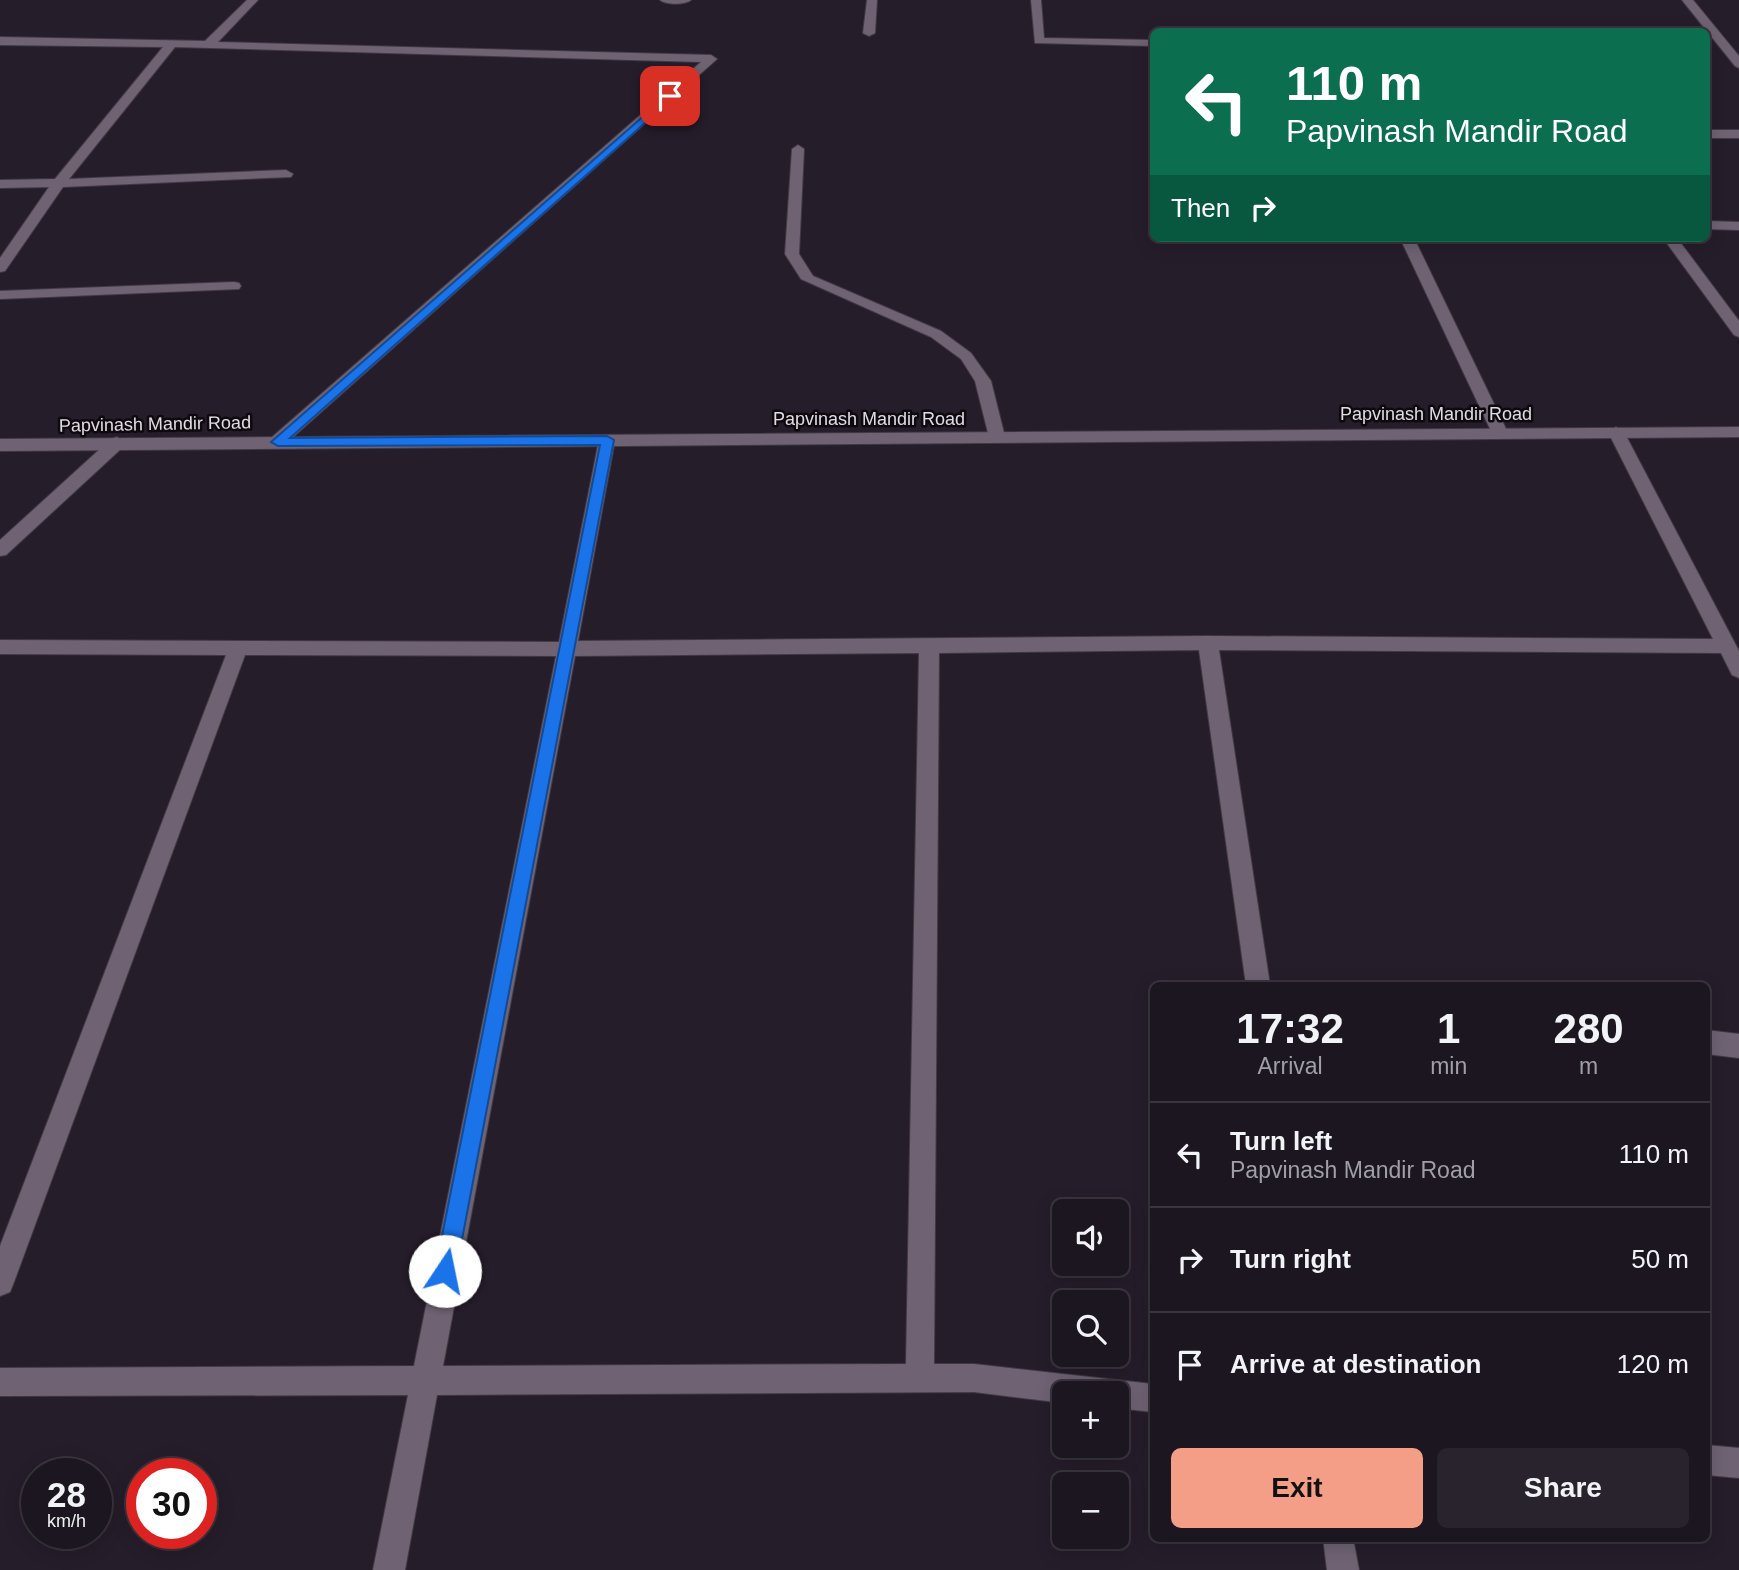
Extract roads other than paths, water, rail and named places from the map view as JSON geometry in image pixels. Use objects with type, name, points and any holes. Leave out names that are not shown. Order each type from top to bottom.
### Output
[{"type":"street","points":[[207,46],[253,0]]},
{"type":"street","points":[[665,0],[687,0]]},
{"type":"street","points":[[869,33],[872,0]]},
{"type":"street","points":[[1036,0],[1039,41],[1150,43]]},
{"type":"street","points":[[1687,0],[1708,28]]},
{"type":"street","points":[[1710,30],[1739,64]]},
{"type":"street","points":[[0,42],[602,54],[711,60],[278,442]]},
{"type":"street","points":[[0,268],[58,183],[171,45]]},
{"type":"street","points":[[1710,50],[1739,50]]},
{"type":"street","points":[[1710,134],[1739,134]]},
{"type":"street","points":[[798,149],[792,254],[808,279],[936,334],[966,356],[983,381],[997,437]]},
{"type":"street","points":[[0,184],[286,174]]},
{"type":"street","points":[[1710,225],[1739,226]]},
{"type":"street","points":[[1409,242],[1500,433]]},
{"type":"street","points":[[1673,242],[1739,332]]},
{"type":"street","points":[[0,295],[234,286]]},
{"type":"street","points":[[1616,432],[1739,670]]},
{"type":"street","name":"Papvinash Mandir Road","points":[[0,445],[1739,432]]},
{"type":"street","points":[[389,1570],[607,440]]},
{"type":"street","points":[[0,550],[117,443]]},
{"type":"street","points":[[0,647],[566,649],[1208,643],[1726,646]]},
{"type":"street","points":[[1208,643],[1258,982]]},
{"type":"street","points":[[920,1379],[929,645]]},
{"type":"street","points":[[0,1282],[238,648]]},
{"type":"street","points":[[1710,1042],[1739,1046]]},
{"type":"street","points":[[0,1382],[974,1378],[1052,1387]]},
{"type":"street","points":[[1129,1395],[1150,1398]]},
{"type":"street","points":[[1710,1460],[1739,1463]]},
{"type":"street","points":[[1339,1542],[1343,1570]]}]
